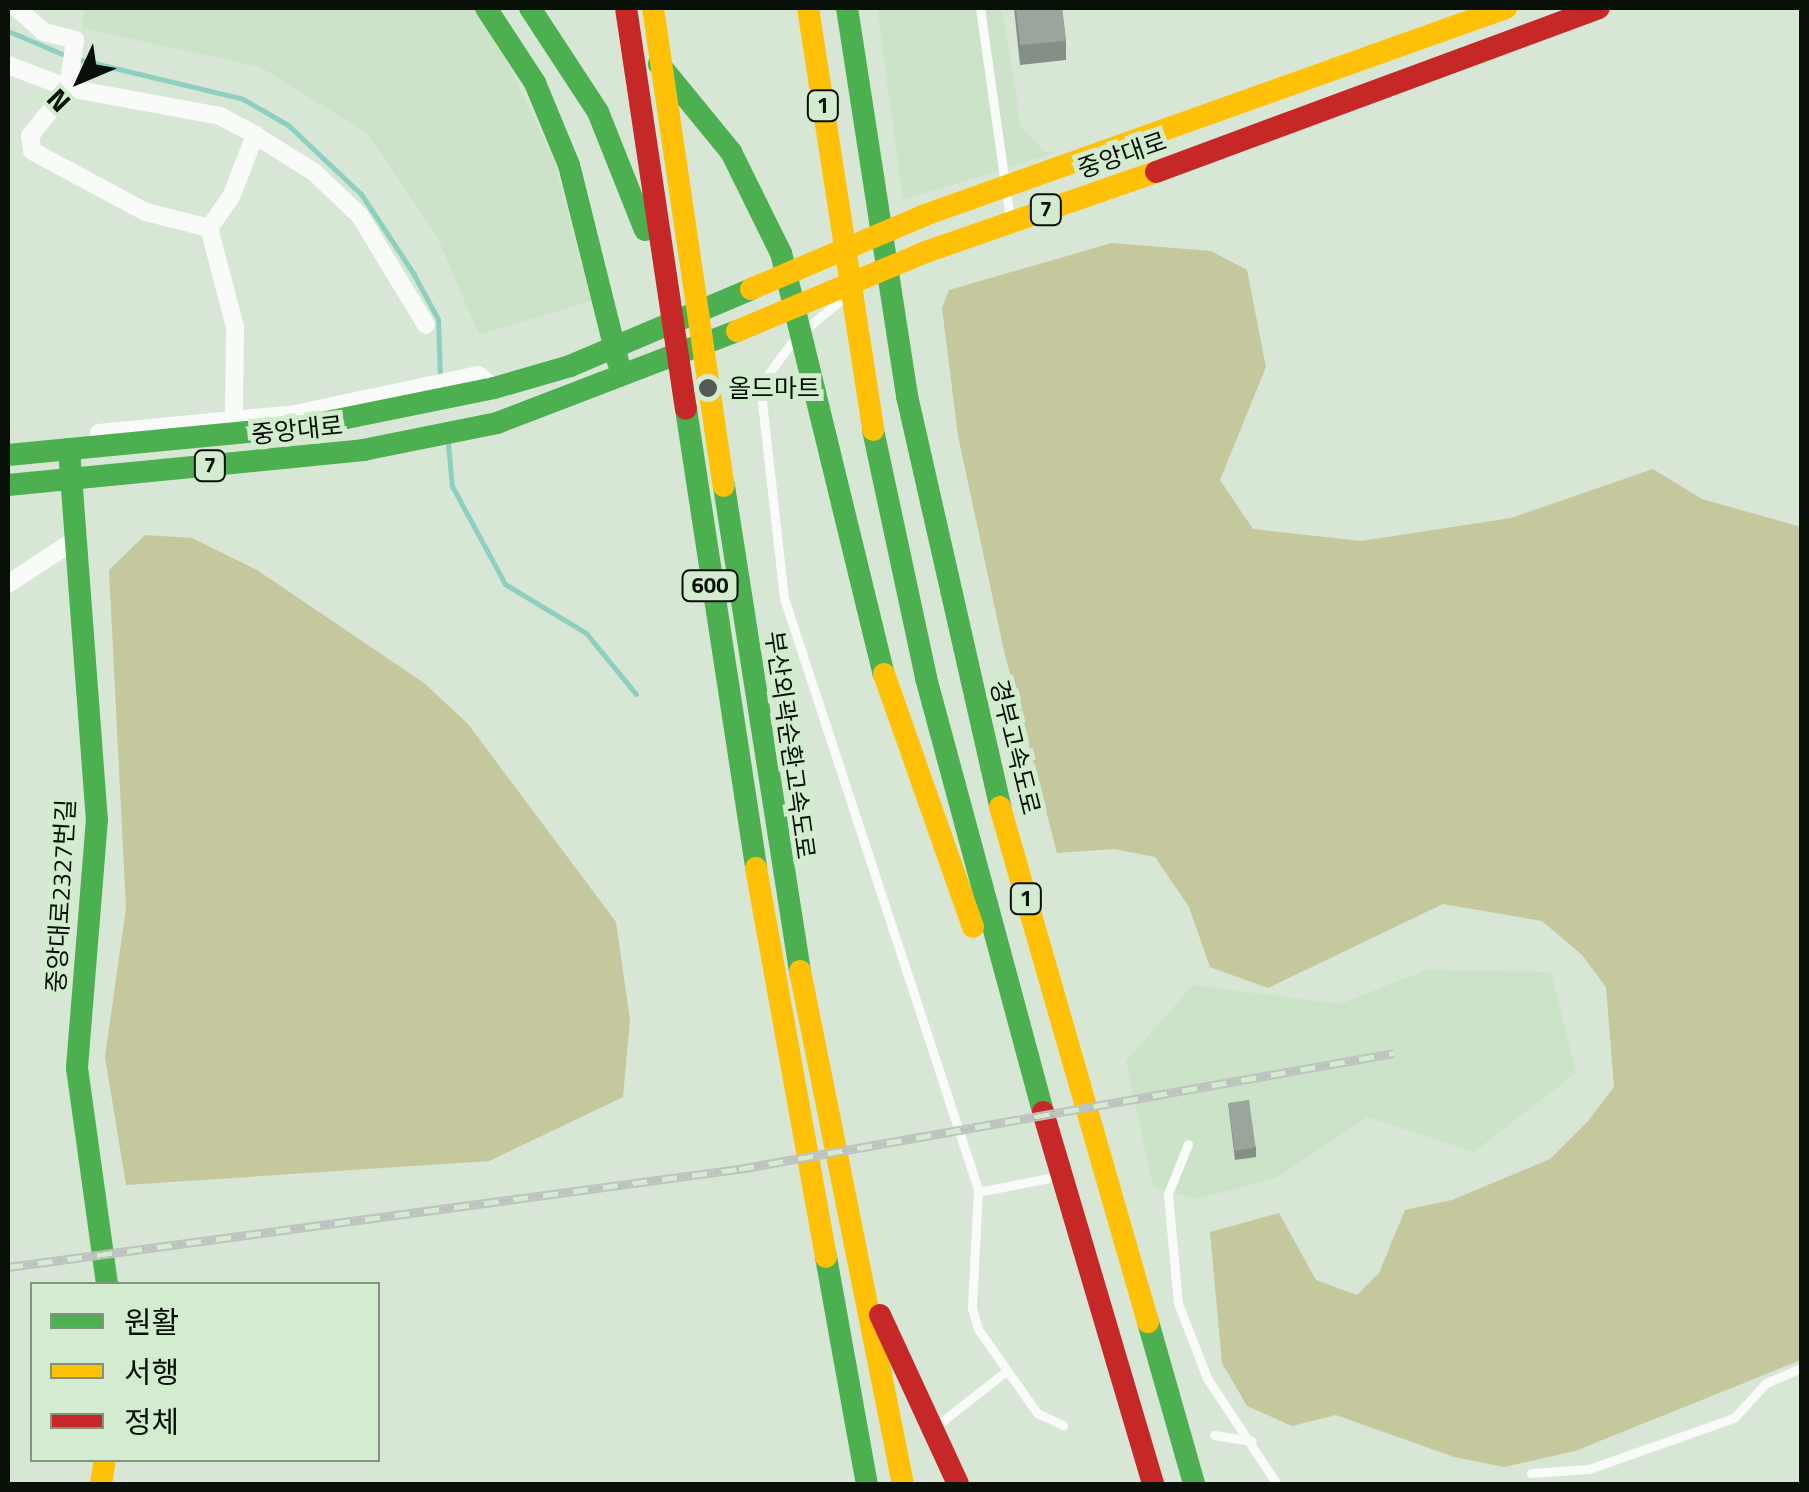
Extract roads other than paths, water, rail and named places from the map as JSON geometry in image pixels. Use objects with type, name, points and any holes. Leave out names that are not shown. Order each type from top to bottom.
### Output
[{"type":"main road","points":[[486,8],[534,83],[569,166],[613,348],[624,378]]},
{"type":"main road","points":[[530,8],[585,88],[624,172],[671,316]]},
{"type":"main road","points":[[606,8],[711,123],[750,183],[795,293],[905,747],[1032,1072]]},
{"type":"main road","name":"부산외곽순환고속도로","points":[[626,8],[780,1011],[868,1484]]},
{"type":"main road","name":"부산외곽순환고속도로","points":[[652,8],[804,998],[841,1197],[903,1484]]},
{"type":"main road","name":"1","points":[[808,8],[853,319],[926,678],[1032,1072],[1153,1484]]},
{"type":"main road","name":"경부고속도로","points":[[847,8],[907,396],[1000,802],[1194,1484]]},
{"type":"main road","name":"중앙대로","points":[[8,455],[306,426],[490,390],[613,348],[799,263],[1506,8]]},
{"type":"main road","name":"중앙대로","points":[[8,485],[412,442],[497,423],[624,378],[876,272],[1600,8]]},
{"type":"main road","name":"중앙대로2327번길","points":[[69,450],[97,819],[78,1068],[108,1282]]},
{"type":"main road","points":[[841,1197],[896,1358],[929,1432],[958,1484]]},
{"type":"street","points":[[16,8],[44,32],[75,40],[68,83],[30,136],[32,151],[146,212],[208,228]]},
{"type":"street","points":[[8,64],[68,83],[220,116],[255,135],[315,173],[360,216],[426,325]]},
{"type":"street","points":[[208,228],[232,196],[255,135]]},
{"type":"street","points":[[208,228],[235,327],[234,415]]},
{"type":"street","points":[[69,450],[84,435],[234,415],[295,414],[478,375],[490,390]]},
{"type":"street","points":[[8,584],[78,538]]},
{"type":"lane","points":[[980,8],[1010,222]]},
{"type":"lane","points":[[876,272],[793,340],[766,377],[762,402],[781,583],[978,1192],[972,1308],[988,1349],[1036,1413],[1063,1425]]},
{"type":"lane","points":[[1188,1144],[1168,1194],[1178,1303],[1207,1378],[1252,1441],[1276,1484]]},
{"type":"lane","points":[[978,1192],[1065,1174]]},
{"type":"lane","points":[[1531,1472],[1588,1468],[1734,1418],[1766,1383],[1802,1368]]},
{"type":"lane","points":[[929,1432],[1006,1372]]},
{"type":"lane","points":[[1214,1435],[1252,1441]]},
{"type":"waterway","points":[[8,31],[67,56]]},
{"type":"waterway","points":[[77,59],[243,99],[288,125],[361,194],[413,273],[438,319],[440,378]]},
{"type":"waterway","points":[[448,444],[452,486],[505,584],[586,633],[636,694]]},
{"type":"railway","points":[[8,1267],[739,1169],[1394,1053]]},
{"type":"place","name":"올드마트","points":[[708,388]]}]
